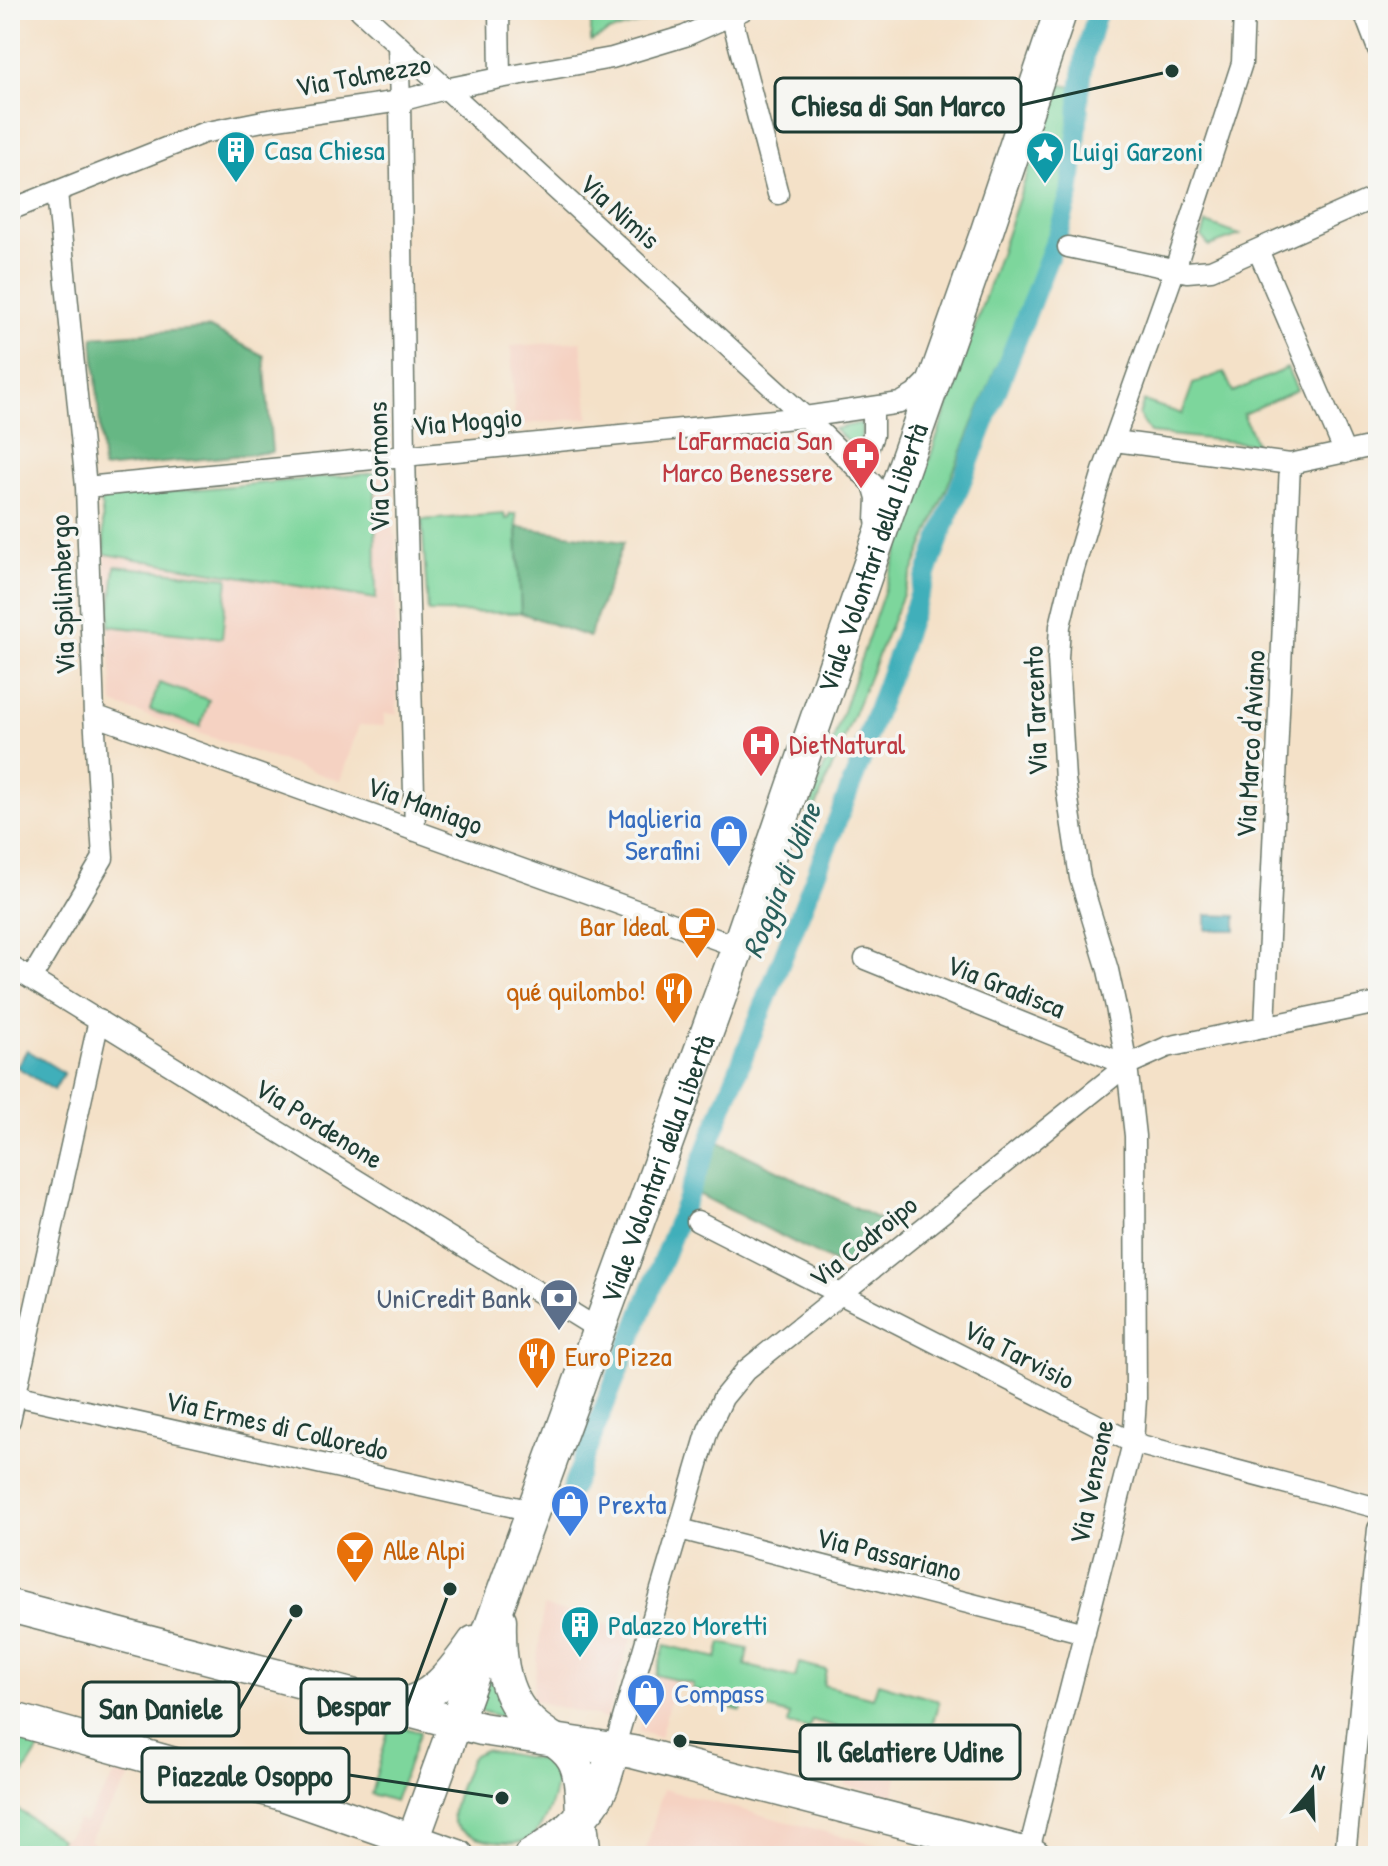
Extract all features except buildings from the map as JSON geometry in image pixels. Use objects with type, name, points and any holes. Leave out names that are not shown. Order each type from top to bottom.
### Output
[{"type":"main road","name":"Viale Volontari della Libertà","points":[[501,1601],[738,947],[1061,10]]},
{"type":"main road","points":[[396,1706],[408,1704],[438,1687],[461,1660],[501,1601]]},
{"type":"main road","points":[[407,1848],[501,1601]]},
{"type":"main road","points":[[501,1601],[500,1646],[506,1683],[523,1715],[567,1750],[577,1767],[582,1814]]},
{"type":"main road","points":[[10,1606],[455,1722],[633,1752],[1032,1855]]},
{"type":"main road","points":[[10,1718],[282,1794],[407,1848],[458,1856]]},
{"type":"main road","points":[[530,1856],[546,1846],[595,1800],[614,1749]]},
{"type":"street","name":"Via Nimis","points":[[360,10],[805,417],[873,484],[876,492],[876,546]]},
{"type":"street","points":[[499,10],[500,78]]},
{"type":"street","name":"Via Tarcento","points":[[1127,1065],[1108,970],[1080,878],[1065,780],[1058,658],[1060,626],[1103,471],[1175,269],[1242,63],[1244,10]]},
{"type":"street","points":[[1363,10],[1378,49]]},
{"type":"street","name":"Via Tolmezzo","points":[[10,210],[203,133],[400,101],[445,89],[612,58],[685,36],[737,13],[778,194]]},
{"type":"street","points":[[398,45],[400,101]]},
{"type":"street","name":"Via Cormons","points":[[400,101],[415,831]]},
{"type":"street","name":"Via Spilimbergo","points":[[31,979],[103,858],[94,715],[86,487],[57,192]]},
{"type":"street","points":[[1068,247],[1187,272],[1211,270],[1378,196]]},
{"type":"street","points":[[1258,250],[1345,453]]},
{"type":"street","points":[[805,417],[900,403],[915,394],[938,370]]},
{"type":"street","points":[[860,472],[873,435],[873,407]]},
{"type":"street","name":"Via Moggio","points":[[86,487],[805,417]]},
{"type":"street","points":[[1115,441],[1290,464],[1378,445]]},
{"type":"street","name":"Via Marco d'Aviano","points":[[1265,1027],[1290,464]]},
{"type":"street","name":"Via Maniago","points":[[94,715],[738,947]]},
{"type":"street","name":"Via Gradisca","points":[[865,959],[1127,1065]]},
{"type":"street","name":"Via Pordenone","points":[[10,966],[598,1329]]},
{"type":"street","name":"Via Codroipo","points":[[614,1749],[708,1430],[723,1398],[746,1370],[1127,1065],[1167,1047],[1378,1003]]},
{"type":"street","points":[[10,1420],[13,1394],[99,1020]]},
{"type":"street","name":"Via Venzone","points":[[1032,1855],[1133,1443],[1136,1399],[1135,1136],[1127,1065]]},
{"type":"street","name":"Via Tarvisio","points":[[697,1221],[1133,1443],[1378,1508]]},
{"type":"street","name":"Via Ermes di Colloredo","points":[[13,1394],[532,1511]]},
{"type":"street","name":"Via Passariano","points":[[680,1529],[1085,1633]]},
{"type":"street","points":[[1345,1856],[1378,1529]]},
{"type":"street","points":[[582,1814],[587,1856]]},
{"type":"shaded area","points":[[581,341],[589,418],[515,425],[511,346]]},
{"type":"shaded area","points":[[394,471],[397,714],[384,714],[384,726],[359,725],[340,781],[113,704],[101,498]]},
{"type":"shaded area","name":"Palazzo Moretti","points":[[544,1606],[633,1632],[606,1719],[532,1700]]},
{"type":"shaded area","points":[[656,1675],[693,1685],[692,1689],[674,1685],[660,1738],[638,1731]]},
{"type":"shaded area","points":[[859,1733],[906,1746],[892,1797],[845,1785]]},
{"type":"shaded area","points":[[121,1766],[135,1770],[89,1840],[113,1856],[49,1856],[61,1839],[69,1835],[78,1820],[84,1823]]},
{"type":"shaded area","points":[[663,1789],[678,1793],[918,1856],[644,1856]]},
{"type":"green space","points":[[591,10],[685,10],[609,32],[591,41]]},
{"type":"green space","points":[[1058,84],[1076,88],[1070,165],[1063,205],[810,821],[805,822]]},
{"type":"green space","points":[[1206,223],[1240,235],[1209,246],[1202,237]]},
{"type":"green space","points":[[210,328],[264,356],[272,452],[103,469],[93,337]]},
{"type":"green space","points":[[1287,368],[1297,390],[1243,414],[1256,444],[1150,433],[1139,415],[1144,401],[1182,414],[1193,384],[1224,372],[1233,392]]},
{"type":"green space","points":[[861,423],[861,436],[854,447],[834,429]]},
{"type":"green space","points":[[375,473],[376,599],[105,554],[101,498]]},
{"type":"green space","points":[[504,514],[506,519],[510,518],[510,514],[516,514],[521,613],[428,612],[422,520]]},
{"type":"green space","points":[[517,527],[624,542],[589,637],[521,613]]},
{"type":"green space","points":[[115,566],[228,578],[222,638],[109,626]]},
{"type":"green space","points":[[159,683],[209,700],[200,727],[150,710]]},
{"type":"green space","points":[[719,1142],[889,1224],[841,1266],[698,1194]]},
{"type":"green space","points":[[721,1643],[748,1649],[745,1665],[795,1678],[799,1663],[826,1670],[823,1685],[873,1698],[878,1683],[939,1701],[929,1736],[910,1730],[906,1746],[812,1720],[809,1729],[788,1724],[790,1715],[744,1702],[741,1711],[720,1705],[721,1697],[692,1689],[693,1684],[656,1675],[665,1645],[717,1658]]},
{"type":"green space","points":[[495,1651],[509,1719],[477,1710]]},
{"type":"green space","points":[[390,1724],[420,1732],[395,1801],[371,1794]]},
{"type":"green space","points":[[10,1737],[41,1746],[10,1795]]},
{"type":"green space","points":[[484,1750],[548,1761],[557,1768],[553,1797],[545,1818],[526,1840],[509,1842],[474,1836],[464,1832],[453,1820],[456,1799],[470,1760]]},
{"type":"green space","points":[[10,1804],[61,1839],[49,1856],[10,1856]]},
{"type":"water","points":[[1206,915],[1236,916],[1236,930],[1206,930]]},
{"type":"water","points":[[27,1050],[64,1073],[54,1090],[17,1067]]},
{"type":"waterway","name":"Roggia di Udine","points":[[572,1488],[862,758],[941,535],[1058,234],[1070,194],[1085,55],[1098,10]]},
{"type":"waterway","points":[[862,758],[871,745],[909,646],[908,626]]},
{"type":"place","name":"Chiesa di San Marco","points":[[1172,71]]},
{"type":"place","name":"Casa Chiesa","points":[[236,184]]},
{"type":"place","name":"Luigi Garzoni","points":[[1045,185]]},
{"type":"place","name":"LaFarmacia San Marco Benessere","points":[[861,490]]},
{"type":"place","name":"DietNatural","points":[[761,778]]},
{"type":"place","name":"Maglieria Serafini","points":[[729,868]]},
{"type":"place","name":"Bar Ideal","points":[[697,960]]},
{"type":"place","name":"qué quilombo!","points":[[674,1025]]},
{"type":"place","name":"UniCredit Bank","points":[[559,1332]]},
{"type":"place","name":"Euro Pizza","points":[[537,1390]]},
{"type":"place","name":"Prexta","points":[[570,1538]]},
{"type":"place","name":"Alle Alpi","points":[[355,1584]]},
{"type":"place","name":"Despar","points":[[450,1589]]},
{"type":"place","name":"San Daniele","points":[[296,1611]]},
{"type":"place","name":"Palazzo Moretti","points":[[580,1659]]},
{"type":"place","name":"Compass","points":[[646,1727]]},
{"type":"place","name":"Il Gelatiere Udine","points":[[680,1741]]},
{"type":"place","name":"Piazzale Osoppo","points":[[502,1798]]}]
